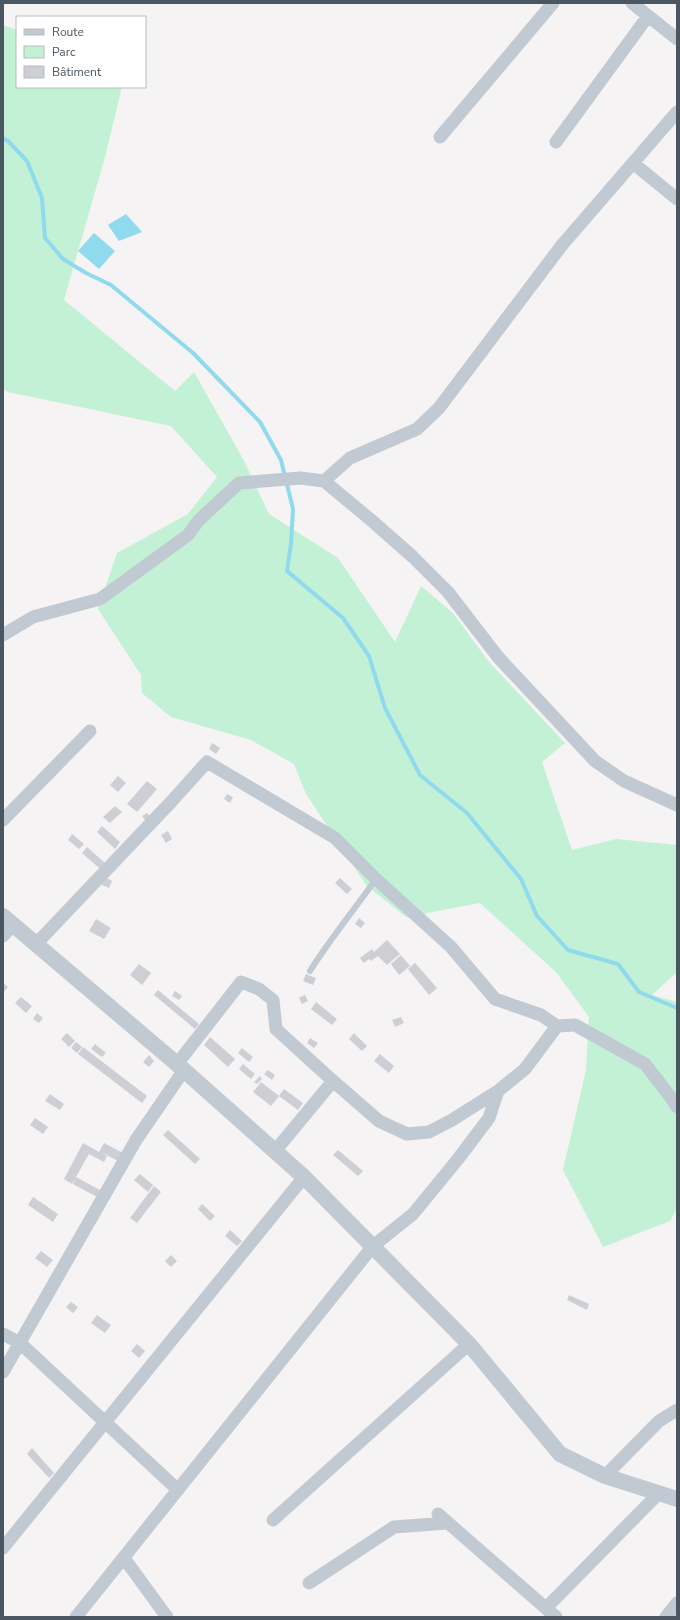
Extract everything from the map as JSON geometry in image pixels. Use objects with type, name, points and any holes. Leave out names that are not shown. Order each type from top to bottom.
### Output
[{"type":"street","points":[[440,137],[553,3]]},
{"type":"street","points":[[632,3],[677,39]]},
{"type":"street","points":[[556,142],[648,16]]},
{"type":"street","points":[[324,481],[350,458],[417,429],[439,408],[562,244],[677,112]]},
{"type":"street","points":[[633,163],[677,199]]},
{"type":"street","points":[[3,635],[33,617],[100,599],[188,535],[199,520],[239,483],[300,478],[324,481],[392,539],[448,592],[498,657],[595,761],[624,781],[677,805]]},
{"type":"street","points":[[3,820],[90,731]]},
{"type":"street","points":[[36,944],[207,762],[335,838],[376,879],[451,947],[496,999],[540,1015],[557,1026],[575,1025],[645,1064],[670,1095],[677,1107]]},
{"type":"street","points":[[6,925],[36,944],[181,1067],[304,1177],[374,1246],[469,1344],[560,1454],[605,1476],[677,1499]]},
{"type":"street","points":[[3,1372],[136,1140],[181,1067],[241,982],[259,989],[273,1000],[276,1029],[379,1121],[407,1134],[429,1132],[452,1120],[498,1091],[525,1069],[557,1026]]},
{"type":"street","points":[[275,1151],[333,1081]]},
{"type":"street","points":[[76,1617],[374,1246],[413,1214],[458,1159],[489,1118],[498,1091]]},
{"type":"street","points":[[3,1548],[304,1177]]},
{"type":"street","points":[[3,1334],[20,1343],[178,1490]]},
{"type":"street","points":[[273,1520],[469,1344]]},
{"type":"street","points":[[605,1476],[659,1422],[677,1410]]},
{"type":"street","points":[[309,1583],[394,1527],[442,1518],[551,1613],[659,1493]]},
{"type":"street","points":[[124,1558],[168,1617]]},
{"type":"street","points":[[666,1617],[677,1603]]},
{"type":"lane","points":[[310,971],[329,942],[353,912],[376,879]]},
{"type":"green space","points":[[3,25],[16,30],[16,88],[122,88],[105,157],[64,300],[175,391],[194,372],[243,459],[269,514],[338,558],[395,642],[421,586],[453,613],[489,662],[565,743],[542,762],[572,850],[616,839],[677,845],[677,972],[652,995],[677,1002],[677,1208],[670,1221],[603,1247],[563,1170],[586,1070],[589,1017],[556,972],[480,903],[406,917],[366,885],[306,794],[294,764],[251,740],[171,717],[142,693],[141,675],[98,609],[117,553],[188,514],[217,477],[171,426],[8,392],[3,389]]},
{"type":"water","points":[[126,214],[142,232],[119,241],[108,225]]},
{"type":"water","points":[[94,233],[115,251],[99,269],[78,251]]},
{"type":"building","points":[[212,743],[220,748],[216,754],[209,749]]},
{"type":"building","points":[[118,776],[126,783],[118,792],[110,785]]},
{"type":"building","points":[[147,781],[157,789],[137,812],[127,804]]},
{"type":"building","points":[[227,794],[233,797],[230,803],[224,799]]},
{"type":"building","points":[[115,806],[122,812],[110,823],[103,817]]},
{"type":"building","points":[[147,813],[151,817],[146,821],[142,816]]},
{"type":"building","points":[[102,826],[120,842],[115,849],[97,832]]},
{"type":"building","points":[[168,831],[172,839],[166,843],[161,835]]},
{"type":"building","points":[[72,834],[84,844],[79,849],[68,840]]},
{"type":"building","points":[[87,847],[105,863],[99,868],[82,853]]},
{"type":"building","points":[[105,877],[112,881],[109,888],[102,885]]},
{"type":"building","points":[[340,878],[352,889],[347,894],[335,883]]},
{"type":"building","points":[[359,918],[365,923],[361,928],[355,924]]},
{"type":"building","points":[[96,919],[111,928],[104,939],[89,931]]},
{"type":"building","points":[[387,940],[400,954],[387,965],[378,956],[371,961],[369,959],[364,963],[360,958],[372,949],[374,952]]},
{"type":"building","points":[[401,955],[410,966],[399,975],[391,964]]},
{"type":"building","points":[[415,963],[437,988],[429,995],[408,969]]},
{"type":"building","points":[[139,964],[151,973],[142,985],[130,975]]},
{"type":"building","points":[[306,974],[316,978],[313,985],[303,981]]},
{"type":"building","points":[[3,983],[8,987],[3,993]]},
{"type":"building","points":[[158,990],[199,1024],[195,1029],[154,995]]},
{"type":"building","points":[[175,991],[182,996],[179,1000],[172,996]]},
{"type":"building","points":[[305,995],[308,1001],[302,1004],[299,998]]},
{"type":"building","points":[[21,997],[32,1006],[26,1013],[15,1003]]},
{"type":"building","points":[[316,1002],[337,1019],[332,1025],[311,1009]]},
{"type":"building","points":[[37,1013],[43,1018],[39,1023],[33,1019]]},
{"type":"building","points":[[401,1017],[404,1023],[395,1027],[392,1020]]},
{"type":"building","points":[[67,1033],[75,1041],[69,1047],[61,1039]]},
{"type":"building","points":[[354,1033],[367,1046],[362,1051],[349,1039]]},
{"type":"building","points":[[210,1037],[235,1059],[228,1067],[204,1045]]},
{"type":"building","points":[[310,1038],[318,1043],[314,1048],[307,1043]]},
{"type":"building","points":[[76,1042],[82,1047],[77,1053],[71,1048]]},
{"type":"building","points":[[95,1044],[106,1053],[102,1057],[91,1049]]},
{"type":"building","points":[[83,1047],[147,1096],[142,1103],[78,1054]]},
{"type":"building","points":[[242,1048],[253,1057],[249,1062],[238,1053]]},
{"type":"building","points":[[380,1054],[394,1066],[389,1073],[374,1061]]},
{"type":"building","points":[[149,1055],[154,1061],[149,1067],[143,1062]]},
{"type":"building","points":[[243,1064],[255,1074],[251,1079],[239,1069]]},
{"type":"building","points":[[268,1070],[275,1075],[272,1080],[264,1074]]},
{"type":"building","points":[[260,1076],[262,1079],[257,1084],[254,1082]]},
{"type":"building","points":[[261,1082],[279,1096],[271,1106],[253,1092]]},
{"type":"building","points":[[284,1089],[303,1103],[298,1110],[279,1096]]},
{"type":"building","points":[[50,1094],[64,1104],[60,1110],[45,1101]]},
{"type":"building","points":[[35,1118],[48,1127],[43,1134],[30,1125]]},
{"type":"building","points":[[168,1130],[200,1159],[195,1164],[163,1135]]},
{"type":"building","points":[[83,1143],[99,1152],[104,1143],[123,1153],[118,1161],[101,1152],[107,1156],[104,1162],[89,1154],[72,1184],[64,1179]]},
{"type":"building","points":[[338,1150],[363,1171],[358,1176],[333,1155]]},
{"type":"building","points":[[140,1174],[153,1185],[148,1192],[134,1180]]},
{"type":"building","points":[[76,1177],[100,1190],[97,1197],[73,1184]]},
{"type":"building","points":[[154,1186],[161,1192],[137,1223],[130,1218]]},
{"type":"building","points":[[33,1197],[58,1214],[53,1222],[28,1205]]},
{"type":"building","points":[[202,1204],[215,1216],[210,1221],[198,1209]]},
{"type":"building","points":[[230,1230],[242,1241],[237,1246],[225,1236]]},
{"type":"building","points":[[41,1251],[53,1260],[47,1267],[35,1258]]},
{"type":"building","points":[[171,1255],[177,1261],[171,1267],[165,1261]]},
{"type":"building","points":[[569,1295],[589,1304],[587,1310],[567,1300]]},
{"type":"building","points":[[71,1302],[78,1307],[73,1313],[66,1307]]},
{"type":"building","points":[[97,1315],[111,1325],[105,1333],[91,1323]]},
{"type":"building","points":[[137,1344],[145,1351],[139,1358],[131,1351]]},
{"type":"building","points":[[32,1448],[54,1473],[49,1478],[27,1454]]},
{"type":"waterway","points":[[3,138],[8,141],[27,161],[42,198],[45,238],[63,259],[86,273],[111,285],[193,353],[260,422],[281,460],[293,509],[291,544],[287,571],[343,618],[369,656],[385,708],[420,775],[467,813],[521,879],[537,916],[568,950],[618,964],[639,992],[677,1008]]}]
